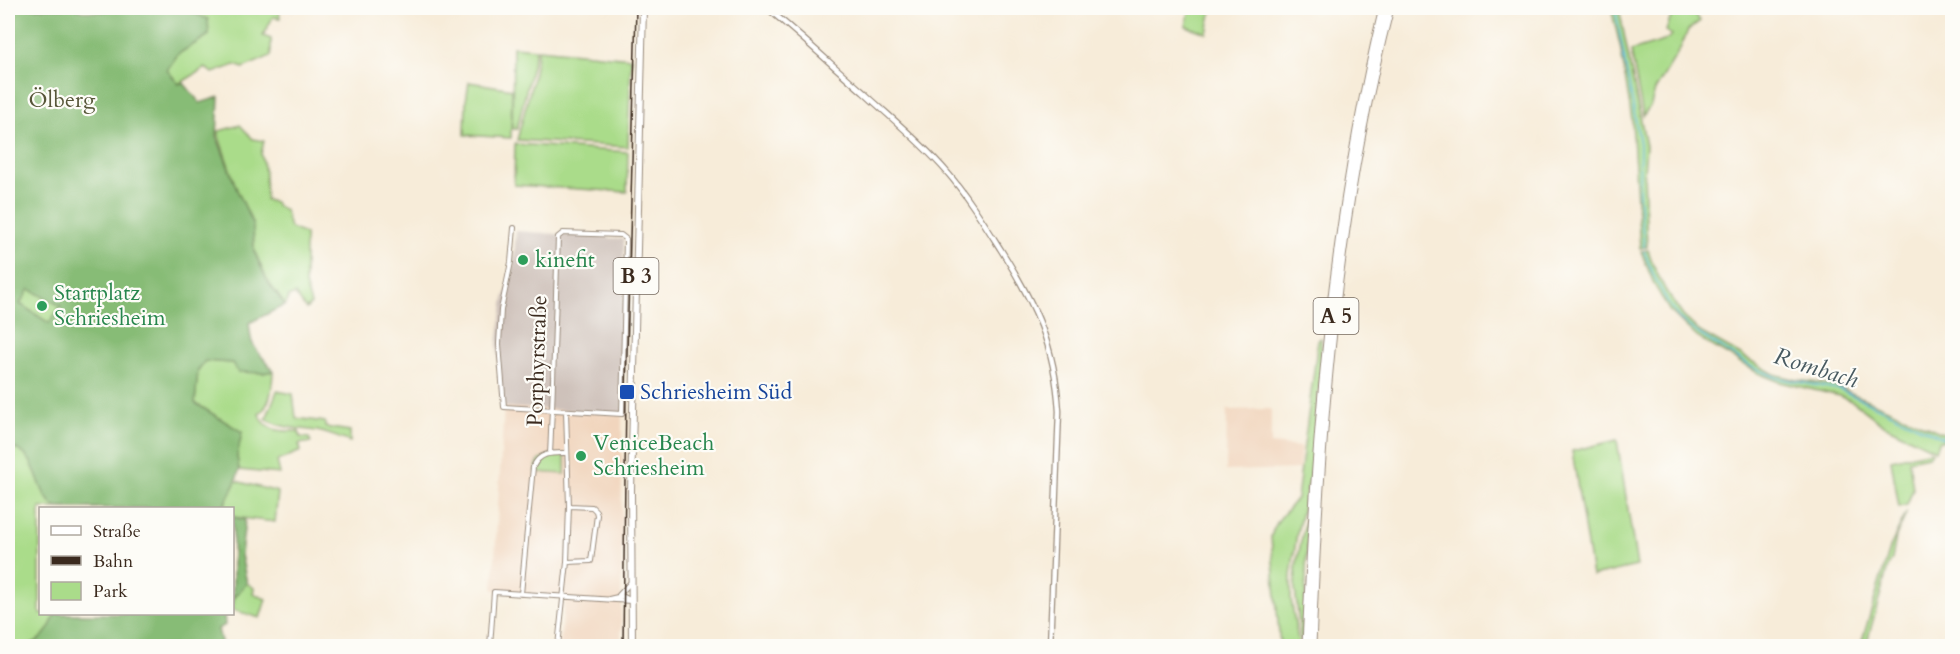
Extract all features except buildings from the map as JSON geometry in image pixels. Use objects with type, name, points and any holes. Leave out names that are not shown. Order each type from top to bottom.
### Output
[{"type":"highway","name":"A 5","points":[[1306,646],[1312,515],[1329,315],[1355,141],[1383,8]]},
{"type":"highway","name":"A 5","points":[[1312,646],[1324,432],[1342,262],[1362,142],[1390,8]]},
{"type":"main road","name":"B 3","points":[[632,646],[630,583],[644,8]]},
{"type":"street","points":[[767,8],[935,159],[960,188],[982,220],[1035,308],[1051,351],[1059,411],[1050,646]]},
{"type":"street","points":[[513,228],[512,262],[501,310],[499,344],[504,407],[566,411],[569,506],[567,561],[558,646]]},
{"type":"street","name":"Porphyrstraße","points":[[550,453],[560,234],[621,235],[626,239],[622,414],[566,411]]},
{"type":"street","points":[[521,594],[533,467],[538,459],[550,453],[567,453]]},
{"type":"street","points":[[567,561],[591,561],[597,515],[592,507],[569,506]]},
{"type":"street","points":[[618,596],[630,583]]},
{"type":"street","points":[[490,646],[494,592],[631,601]]},
{"type":"street","points":[[606,600],[618,596],[626,597],[631,601]]},
{"type":"street","points":[[345,645],[381,646]]},
{"type":"shaded area","points":[[516,231],[624,239],[623,413],[501,407],[497,344],[504,299],[514,261]]},
{"type":"shaded area","points":[[504,407],[622,414],[621,646],[560,645],[565,597],[493,590]]},
{"type":"shaded area","points":[[1271,409],[1271,444],[1301,447],[1299,469],[1226,471],[1227,410]]},
{"type":"green space","name":"Ölberg","points":[[8,8],[16,8],[95,507],[39,507],[39,615],[84,615],[97,646],[8,646]]},
{"type":"green space","points":[[8,8],[75,8],[82,11],[101,12],[117,8],[190,8],[191,12],[208,19],[209,35],[178,54],[167,70],[179,84],[183,82],[200,103],[219,97],[217,137],[253,224],[254,251],[268,282],[285,305],[249,323],[254,346],[273,371],[238,372],[232,363],[205,361],[198,370],[195,403],[242,432],[237,456],[239,470],[236,481],[223,507],[56,507],[44,493],[27,457],[19,450],[8,446]],"holes":[[[29,289],[61,306],[49,323],[20,304]]]},
{"type":"green space","points":[[189,8],[279,8],[280,18],[273,17],[263,36],[271,39],[271,56],[243,68],[235,65],[213,73],[205,68],[179,84],[166,70],[178,54],[209,35]]},
{"type":"green space","points":[[1190,8],[1212,8],[1207,33],[1186,26]]},
{"type":"green space","points":[[1611,8],[1619,8],[1646,146],[1644,174],[1647,247],[1640,248],[1632,120],[1620,45]]},
{"type":"green space","points":[[1674,8],[1692,8],[1700,21],[1688,30],[1680,49],[1655,90],[1651,105],[1643,116],[1631,51],[1664,41],[1672,35],[1666,31]]},
{"type":"green space","points":[[513,47],[536,49],[517,129],[512,129]]},
{"type":"green space","points":[[538,49],[631,58],[628,147],[517,140]]},
{"type":"green space","points":[[469,82],[512,89],[511,138],[465,135]]},
{"type":"green space","points":[[240,125],[253,139],[264,141],[261,154],[265,173],[266,200],[275,202],[285,210],[290,228],[305,234],[305,285],[311,304],[306,309],[295,294],[288,297],[285,305],[268,282],[254,250],[253,224],[237,190],[219,137],[219,131]]},
{"type":"green space","points":[[515,144],[628,152],[627,192],[514,185]]},
{"type":"green space","points":[[1648,250],[1666,291],[1683,316],[1700,332],[1774,374],[1796,380],[1833,385],[1947,435],[1935,450],[1884,425],[1853,402],[1840,396],[1780,382],[1758,373],[1697,337],[1669,310],[1654,284],[1641,251]]},
{"type":"green space","points":[[1321,338],[1322,357],[1310,476],[1297,533],[1291,576],[1291,599],[1299,646],[1280,646],[1271,537],[1278,520],[1297,498],[1318,340]]},
{"type":"green space","points":[[205,361],[232,363],[263,373],[273,371],[269,400],[259,414],[266,425],[271,428],[280,431],[299,431],[300,437],[309,438],[311,442],[299,444],[301,451],[277,461],[280,474],[239,470],[237,456],[242,432],[195,403],[198,370]]},
{"type":"green space","points":[[277,391],[293,394],[296,418],[325,422],[325,427],[350,431],[350,442],[321,432],[284,426],[266,419]]},
{"type":"green space","points":[[1617,440],[1637,566],[1592,576],[1572,451]]},
{"type":"green space","points":[[1932,452],[1928,456],[1909,460],[1913,489],[1907,505],[1899,507],[1891,460]]},
{"type":"green space","points":[[550,455],[565,455],[565,474],[535,472],[540,461]]},
{"type":"green space","points":[[236,481],[278,492],[275,522],[234,517],[234,507],[223,507]]},
{"type":"green space","points":[[1308,507],[1304,641],[1301,641],[1295,589],[1296,567]]},
{"type":"green space","points":[[1907,512],[1896,537],[1892,559],[1867,642],[1864,643],[1862,641],[1891,545]]},
{"type":"green space","points":[[234,517],[245,520],[241,555],[247,583],[234,597]]},
{"type":"green space","points":[[247,583],[254,588],[253,594],[266,599],[260,618],[234,610],[234,597]]},
{"type":"green space","points":[[55,615],[224,615],[225,625],[218,629],[222,646],[22,646],[39,639]]},
{"type":"waterway","points":[[911,8],[962,18]]},
{"type":"waterway","name":"Rombach","points":[[1615,8],[1640,144],[1639,192],[1644,247]]},
{"type":"waterway","name":"Rombach","points":[[1644,251],[1668,303],[1680,319],[1699,334],[1752,367],[1778,378],[1841,390],[1952,442]]},
{"type":"railway","points":[[623,646],[626,392],[636,8]]},
{"type":"place","name":"kinefit","points":[[523,260]]},
{"type":"place","name":"Startplatz Schriesheim","points":[[42,306]]},
{"type":"place","name":"Schriesheim Süd","points":[[627,392]]},
{"type":"place","name":"VeniceBeach Schriesheim","points":[[581,456]]}]
